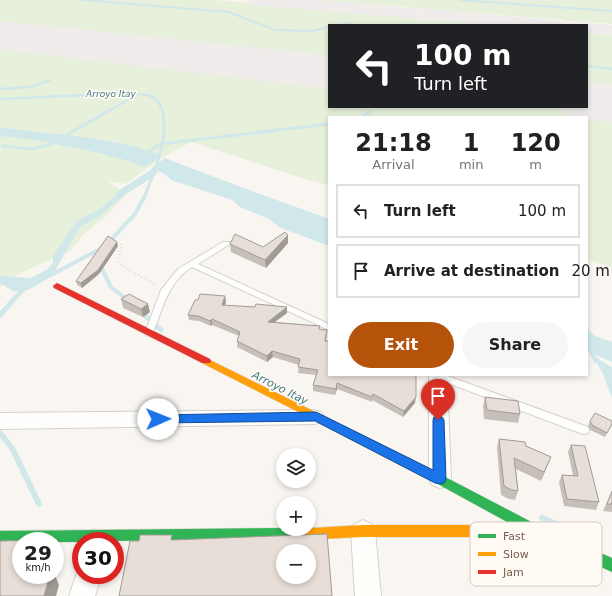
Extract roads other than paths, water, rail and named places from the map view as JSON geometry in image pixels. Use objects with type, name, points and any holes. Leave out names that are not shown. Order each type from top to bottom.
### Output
[{"type":"street","points":[[57,286],[440,479],[519,522]]},
{"type":"street","points":[[437,376],[440,479]]},
{"type":"street","points":[[0,421],[316,417]]},
{"type":"street","points":[[363,531],[368,596]]},
{"type":"street","points":[[124,538],[303,534],[363,531],[470,531]]},
{"type":"street","points":[[0,537],[72,538]]},
{"type":"street","points":[[602,560],[612,565]]},
{"type":"street","points":[[82,596],[85,584]]},
{"type":"lane","points":[[149,333],[165,290],[181,271],[226,244]]},
{"type":"lane","points":[[191,264],[328,327]]},
{"type":"lane","points":[[437,376],[584,430]]},
{"type":"water","points":[[0,127],[102,140],[143,149],[162,156],[145,167],[114,157],[63,146],[52,142],[0,136]]},
{"type":"water","points":[[165,158],[328,219],[328,246],[281,228],[267,218],[240,207],[232,200],[171,180],[166,175],[158,171],[155,176],[123,196],[99,217],[80,227],[52,276],[30,289],[20,292],[13,291],[0,283],[0,276],[31,278],[48,269],[53,263],[53,256],[73,226],[80,219],[100,209],[115,196],[118,191],[152,169],[151,168]]},
{"type":"water","points":[[588,329],[595,336],[612,342],[612,362],[588,351]]},
{"type":"water","points":[[593,356],[612,367],[612,398],[602,372]]},
{"type":"waterway","points":[[83,0],[228,12],[275,30],[313,31],[328,27]]},
{"type":"waterway","points":[[460,0],[612,11]]},
{"type":"waterway","points":[[344,24],[350,23]]},
{"type":"waterway","points":[[588,66],[612,69]]},
{"type":"waterway","points":[[0,89],[30,87],[50,80]]},
{"type":"waterway","name":"Arroyo Itay","points":[[0,99],[129,93]]},
{"type":"waterway","points":[[103,114],[134,97],[129,93]]},
{"type":"waterway","name":"Arroyo Itay","points":[[129,93],[151,96],[159,102],[163,114]]},
{"type":"waterway","points":[[366,114],[371,111]]},
{"type":"waterway","name":"Arroyo Itay","points":[[3,146],[31,149],[49,145],[105,113]]},
{"type":"waterway","name":"Arroyo Itay","points":[[162,144],[164,134],[163,113]]},
{"type":"waterway","points":[[364,116],[368,113]]},
{"type":"waterway","points":[[162,144],[328,124]]},
{"type":"waterway","points":[[145,154],[162,144]]},
{"type":"waterway","name":"Arroyo Itay","points":[[145,195],[160,155],[162,144]]},
{"type":"waterway","name":"Arroyo Itay","points":[[108,243],[135,214],[146,194]]},
{"type":"waterway","points":[[51,275],[102,248]]},
{"type":"waterway","name":"Arroyo Itay","points":[[100,265],[111,287],[125,298]]},
{"type":"waterway","points":[[16,297],[26,287]]},
{"type":"waterway","points":[[0,315],[16,297]]},
{"type":"waterway","name":"Arroyo Itay","points":[[125,298],[128,301]]},
{"type":"waterway","name":"Arroyo Itay","points":[[141,312],[161,330]]},
{"type":"waterway","points":[[588,344],[596,361]]},
{"type":"waterway","points":[[0,433],[12,448],[39,504]]},
{"type":"waterway","name":"Arroyo Itay","points":[[542,518],[551,522]]}]
